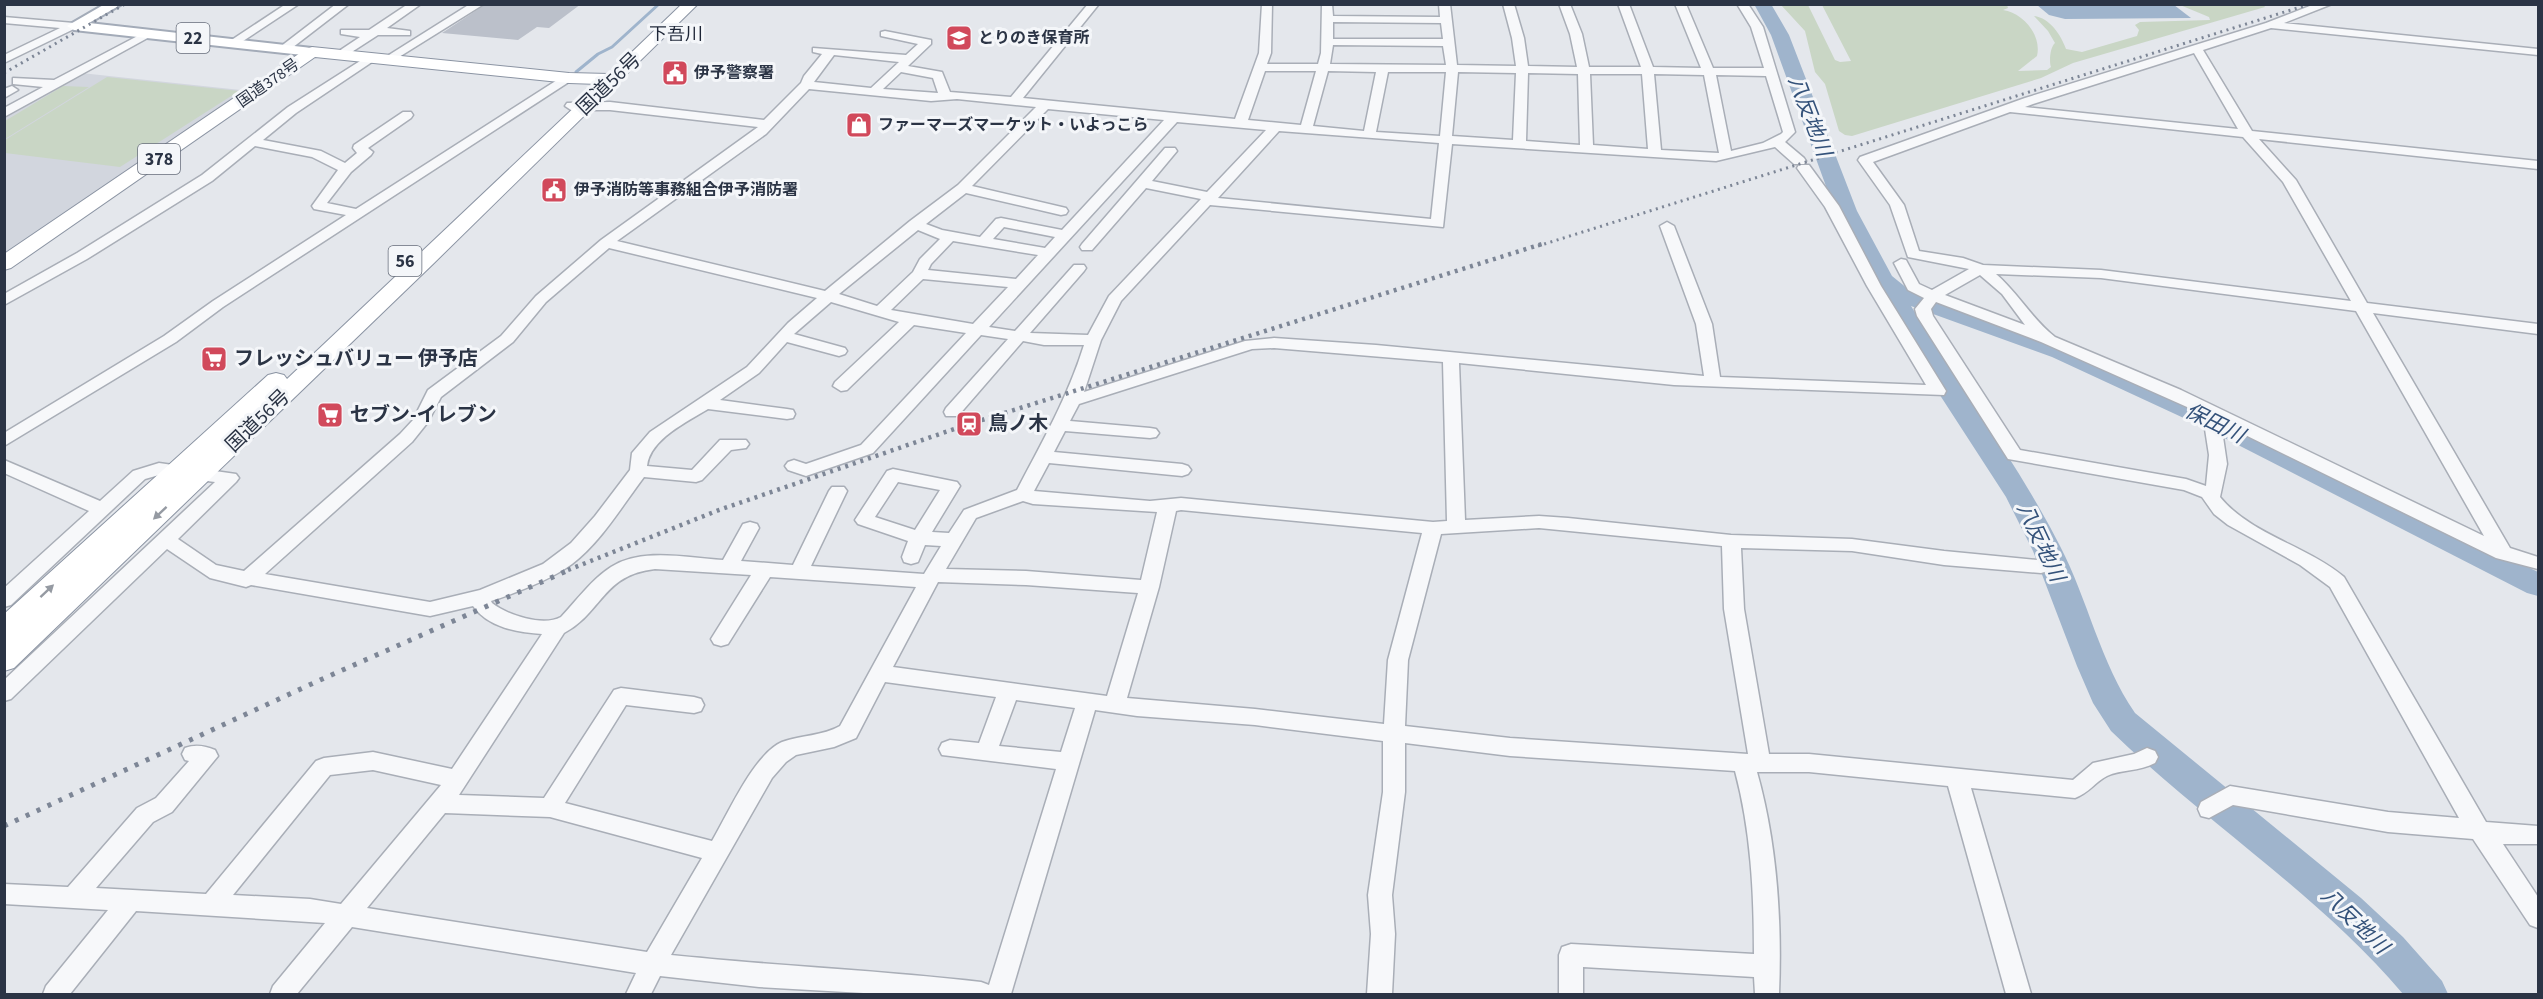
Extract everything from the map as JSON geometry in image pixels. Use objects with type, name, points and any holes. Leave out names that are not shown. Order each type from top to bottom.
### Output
[{"type":"highway","name":"国道56号","points":[[4,660],[190,472],[579,106],[672,4]]},
{"type":"highway","name":"国道56号","points":[[604,79],[691,4]]},
{"type":"highway","name":"国道378号","points":[[4,264],[312,52],[569,78],[604,79]]},
{"type":"highway","name":"国道56号","points":[[4,631],[190,472]]},
{"type":"main road","points":[[74,26],[116,4]]},
{"type":"main road","name":"22","points":[[74,26],[312,52]]},
{"type":"street","points":[[233,43],[294,4]]},
{"type":"street","points":[[284,49],[344,4]]},
{"type":"street","points":[[340,55],[416,4]]},
{"type":"street","points":[[4,301],[82,256],[207,178],[292,110],[479,4]]},
{"type":"street","points":[[1014,101],[1094,4]]},
{"type":"street","points":[[1240,124],[1261,67],[1266,41],[1267,4]]},
{"type":"street","points":[[1306,129],[1328,42],[1327,4]]},
{"type":"street","points":[[1143,183],[1210,199],[1438,224],[1452,69],[1444,4]]},
{"type":"street","points":[[1508,4],[1518,38],[1522,69],[1519,145]]},
{"type":"street","points":[[1564,4],[1576,34],[1584,70],[1587,149]]},
{"type":"street","points":[[1623,4],[1648,71],[1655,154]]},
{"type":"street","points":[[1680,4],[1709,72],[1726,156]]},
{"type":"street","points":[[246,580],[406,438],[420,422],[434,394],[507,339],[541,299],[606,243],[767,124],[800,89],[807,85],[931,97],[1014,101],[1173,118],[1444,141],[1726,156],[1777,142],[1790,132],[1757,27],[1742,4]]},
{"type":"street","points":[[2327,4],[1865,160],[1897,205],[1913,254],[1963,262],[1981,269],[2101,274],[2538,328]]},
{"type":"street","points":[[372,16],[397,17]]},
{"type":"street","points":[[1327,19],[1447,20]]},
{"type":"street","points":[[4,20],[74,26]]},
{"type":"street","points":[[874,91],[927,42],[889,35],[903,25]]},
{"type":"street","points":[[2270,25],[2538,52]]},
{"type":"street","points":[[4,60],[74,26]]},
{"type":"street","points":[[345,32],[406,33]]},
{"type":"street","points":[[4,113],[149,33]]},
{"type":"street","points":[[1328,42],[1450,43]]},
{"type":"street","points":[[2196,47],[2248,135],[2289,180],[2361,306],[2484,553]]},
{"type":"street","points":[[817,50],[909,59]]},
{"type":"street","points":[[807,85],[808,79],[831,51]]},
{"type":"street","points":[[1261,67],[1771,72]]},
{"type":"street","points":[[899,68],[938,75],[945,96]]},
{"type":"street","points":[[1369,135],[1383,69]]},
{"type":"street","points":[[4,441],[170,339],[218,304],[569,78]]},
{"type":"street","points":[[10,91],[56,84]]},
{"type":"street","points":[[10,91],[27,100]]},
{"type":"street","points":[[166,540],[198,565],[217,573],[246,580],[430,609],[450,607],[523,580],[566,558],[578,549],[639,471],[641,453],[656,436],[753,370],[783,336],[828,296],[915,224],[963,188],[1017,130],[1045,105]]},
{"type":"street","points":[[579,106],[610,106],[767,124]]},
{"type":"street","points":[[2012,109],[2538,165]]},
{"type":"street","points":[[360,214],[319,206],[346,169],[366,152],[358,148],[407,115]]},
{"type":"street","points":[[794,466],[806,470],[867,449],[1173,118]]},
{"type":"street","points":[[638,994],[764,772],[778,755],[789,748],[837,740],[848,732],[952,540],[970,514],[1024,494],[1081,381],[1093,340],[1114,299],[1276,127]]},
{"type":"street","points":[[253,142],[316,154],[346,169]]},
{"type":"street","points":[[1072,400],[1251,344],[1285,344],[1451,358],[1579,372],[1713,382],[1938,392],[1891,286],[1801,164],[1777,142]]},
{"type":"street","points":[[1087,247],[1170,151]]},
{"type":"street","points":[[963,188],[1061,211]]},
{"type":"street","points":[[983,242],[1001,222],[1066,235]]},
{"type":"street","points":[[915,224],[950,236],[1049,254]]},
{"type":"street","points":[[1667,226],[1704,324],[1713,382]]},
{"type":"street","points":[[880,312],[919,274],[924,262],[950,236]]},
{"type":"street","points":[[606,243],[828,296],[911,319],[1044,340],[1093,340]]},
{"type":"street","points":[[1891,286],[1901,263]]},
{"type":"street","points":[[952,412],[1079,268]]},
{"type":"street","points":[[1981,269],[1964,276],[1933,296],[1923,309],[1925,316],[2014,455],[2186,485],[2213,494]]},
{"type":"street","points":[[1981,269],[2007,291],[2036,330],[2049,340]]},
{"type":"street","points":[[919,274],[1021,284]]},
{"type":"street","points":[[1891,286],[1933,296],[2049,340],[2175,394],[2221,422],[2484,553],[2538,563]]},
{"type":"street","points":[[841,386],[911,319]]},
{"type":"street","points":[[783,336],[839,351]]},
{"type":"street","points":[[1451,358],[1456,527]]},
{"type":"street","points":[[704,403],[787,414]]},
{"type":"street","points":[[2221,422],[2213,429],[2216,438],[2218,477],[2211,498],[2223,512],[2320,567],[2337,582],[2480,831],[2538,918]]},
{"type":"street","points":[[1059,425],[1150,433]]},
{"type":"street","points":[[639,471],[696,476],[726,444],[740,444]]},
{"type":"street","points":[[1043,457],[1182,470]]},
{"type":"street","points":[[4,466],[102,509]]},
{"type":"street","points":[[4,600],[102,509],[139,476],[148,471],[190,472],[230,478],[4,693]]},
{"type":"street","points":[[911,557],[919,538],[951,486],[893,476],[864,520],[919,538],[952,540]]},
{"type":"street","points":[[799,572],[838,491]]},
{"type":"street","points":[[1024,494],[1033,498],[1168,506],[1181,504],[1433,528],[1539,522],[1568,524],[1731,541],[1851,545],[1944,558],[2041,566]]},
{"type":"street","points":[[1115,704],[1149,587],[1168,506]]},
{"type":"street","points":[[728,567],[750,528]]},
{"type":"street","points":[[1379,994],[1383,934],[1380,895],[1393,801],[1394,733],[1401,645],[1433,528]]},
{"type":"street","points":[[1731,541],[1734,609],[1766,892],[1767,994]]},
{"type":"street","points":[[282,994],[458,779],[557,628],[568,622],[608,579],[637,564],[655,562],[932,578],[1026,578],[1149,587]]},
{"type":"street","points":[[721,639],[765,570]]},
{"type":"street","points":[[478,598],[493,616],[505,621],[557,628]]},
{"type":"street","points":[[880,673],[1087,701],[1510,747],[1752,763],[1809,763],[2075,789],[2085,785],[2096,771],[2104,767],[2139,763],[2147,757]]},
{"type":"street","points":[[986,753],[1010,690]]},
{"type":"street","points":[[550,808],[621,696],[694,705]]},
{"type":"street","points":[[999,994],[1087,701]]},
{"type":"street","points":[[950,749],[1069,762]]},
{"type":"street","points":[[73,898],[145,816],[164,805],[207,756],[193,754]]},
{"type":"street","points":[[211,905],[324,767],[373,761],[458,779]]},
{"type":"street","points":[[1957,777],[2019,994]]},
{"type":"street","points":[[2216,804],[2230,795],[2273,800],[2345,816],[2496,834],[2538,835]]},
{"type":"street","points":[[439,803],[550,808],[718,852]]},
{"type":"street","points":[[4,894],[310,910],[653,964],[759,976],[899,984],[981,994]]},
{"type":"street","points":[[55,994],[130,901]]},
{"type":"street","points":[[1570,994],[1571,955],[1766,966]]},
{"type":"shaded area","points":[[81,73],[250,91],[5,258],[5,116]]},
{"type":"green space","points":[[2263,4],[2265,7],[2073,63],[2041,78],[1852,136],[1839,131],[1825,84],[1815,72],[1805,31],[1781,5],[1808,5],[1835,60],[1840,62],[1851,61],[1822,5],[2007,5],[2008,8],[2003,10],[2024,20],[2037,40],[2037,56],[2018,71],[2047,70],[2051,67],[2050,55],[2055,43],[2048,31],[2034,16],[2045,20],[2054,28],[2066,49],[2082,52],[2137,36],[2139,30],[2135,25],[2140,22],[2210,20],[2209,17],[2180,5]]},
{"type":"green space","points":[[107,77],[239,91],[120,167],[5,153],[5,140]]},
{"type":"green space","points":[[63,86],[89,87],[5,139],[5,121]]},
{"type":"water","points":[[2037,5],[2174,5],[2191,18],[2065,19],[2049,15]]},
{"type":"building","points":[[486,4],[581,4],[549,28],[537,27],[518,40],[442,33]]},
{"type":"waterway","points":[[576,72],[598,54],[612,47],[659,4]]},
{"type":"waterway","name":"八反地川","points":[[1762,4],[1780,35],[1846,211],[1883,280],[1936,369],[2020,496],[2048,551],[2110,703],[2123,722],[2142,740],[2348,910],[2389,949],[2428,994]]},
{"type":"waterway","name":"保田川","points":[[1885,281],[1900,294],[2061,352],[2210,420],[2538,585]]},
{"type":"railway","points":[[4,73],[125,4]]},
{"type":"railway","points":[[1538,246],[2310,4]]},
{"type":"railway","points":[[568,570],[719,510],[963,426],[1542,244]]},
{"type":"railway","points":[[4,826],[320,680],[571,569]]},
{"type":"place","name":"とりのき保育所","points":[[959,38]]},
{"type":"place","name":"伊予警察署","points":[[675,73]]},
{"type":"place","name":"ファーマーズマーケット・いよっこら","points":[[859,125]]},
{"type":"place","name":"伊予消防等事務組合伊予消防署","points":[[554,190]]},
{"type":"place","name":"フレッシュバリュー 伊予店","points":[[214,359]]},
{"type":"place","name":"セブン-イレブン","points":[[330,415]]},
{"type":"place","name":"鳥ノ木","points":[[969,424]]},
{"type":"district","name":"下吾川","points":[[676,34]]}]
